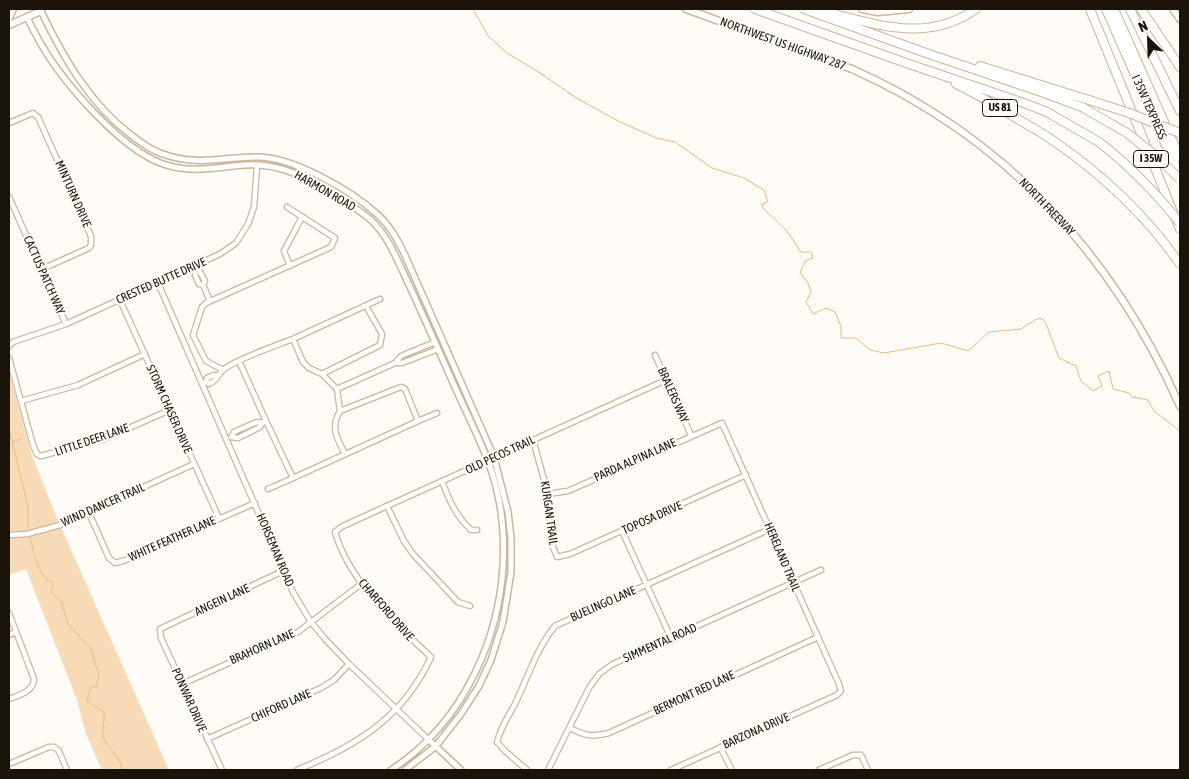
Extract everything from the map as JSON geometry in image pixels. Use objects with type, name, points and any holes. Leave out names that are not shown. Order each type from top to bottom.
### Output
[{"type":"highway","points":[[756,9],[1032,106],[1073,126],[1099,142],[1140,176],[1180,223]]},
{"type":"highway","points":[[804,9],[1082,108],[1128,133],[1180,178]]},
{"type":"highway","points":[[812,9],[898,29],[917,29],[955,20],[976,9]]},
{"type":"highway","name":"I 35W","points":[[1090,9],[1180,229]]},
{"type":"highway","name":"I 35W TEXPRESS","points":[[1106,9],[1180,178]]},
{"type":"highway","name":"I 35W TEXPRESS","points":[[1114,9],[1180,158]]},
{"type":"highway","points":[[1130,9],[1180,111]]},
{"type":"highway","points":[[1141,9],[1180,67]]},
{"type":"highway","points":[[904,46],[950,57],[1129,112],[1180,133]]},
{"type":"highway","name":"US 81","points":[[909,64],[978,94],[1053,140],[1078,158],[1130,205],[1162,240],[1180,264]]},
{"type":"main road","points":[[9,18],[13,9]]},
{"type":"main road","name":"HARMON ROAD","points":[[23,9],[27,17]]},
{"type":"main road","name":"NORTHWEST US HIGHWAY 287","points":[[686,9],[852,69]]},
{"type":"main road","points":[[862,9],[878,12],[910,9]]},
{"type":"main road","points":[[1173,9],[1180,19]]},
{"type":"main road","points":[[9,25],[41,10]]},
{"type":"main road","name":"NORTH FREEWAY","points":[[852,69],[905,96],[952,125],[1011,171],[1052,210],[1090,253],[1122,298],[1151,346],[1180,406]]},
{"type":"street","name":"HARMON ROAD","points":[[41,10],[54,38],[86,91],[105,112],[143,144],[158,153],[181,160],[205,162],[258,157],[274,158],[314,172],[360,201],[379,216],[391,230],[404,253],[494,458],[508,512],[511,538],[511,572],[506,608],[490,660],[478,686],[461,714],[436,746],[405,770]]},
{"type":"street","name":"HARMON ROAD","points":[[27,17],[41,45],[76,93],[130,146],[146,156],[180,168],[202,170],[246,165],[286,170],[303,176],[361,211],[387,239],[396,256],[488,460],[500,510],[503,570],[499,602],[491,634],[470,683],[454,709],[429,740],[391,770]]},
{"type":"street","name":"MINTURN DRIVE","points":[[9,123],[33,113],[38,117],[89,230],[92,241],[89,248],[42,270]]},
{"type":"street","name":"CRESTED BUTTE DRIVE","points":[[9,346],[13,342],[66,324],[195,268],[236,243],[248,224],[254,207],[257,166]]},
{"type":"street","name":"CACTUS PATCH WAY","points":[[9,197],[66,324]]},
{"type":"street","points":[[223,370],[206,361],[193,335],[202,307],[210,301],[331,247],[334,238],[287,207]]},
{"type":"street","points":[[290,266],[284,251],[302,217]]},
{"type":"street","points":[[195,268],[200,272],[205,281],[203,285],[210,301]]},
{"type":"street","name":"HORSEMAN ROAD","points":[[158,283],[204,383],[283,571],[311,622],[349,664],[461,770]]},
{"type":"street","points":[[204,383],[209,384],[217,380],[223,370],[239,361],[293,339],[380,299]]},
{"type":"street","name":"STORM CHASER DRIVE","points":[[120,300],[219,518]]},
{"type":"street","points":[[322,374],[380,345],[382,334],[366,306]]},
{"type":"street","points":[[293,339],[303,362],[308,368],[322,374],[338,389],[340,411],[335,420],[335,428],[345,454]]},
{"type":"street","points":[[338,389],[395,363],[401,356],[434,342]]},
{"type":"street","points":[[395,363],[402,364],[438,349]]},
{"type":"street","points":[[9,358],[21,401],[78,385],[145,354]]},
{"type":"street","name":"BRALERS WAY","points":[[655,355],[691,435]]},
{"type":"street","points":[[239,361],[264,422],[293,478]]},
{"type":"street","name":"OLD PECOS TRAIL","points":[[335,532],[387,506],[666,380]]},
{"type":"street","points":[[340,411],[401,387],[405,389],[418,421]]},
{"type":"street","name":"LITTLE DEER LANE","points":[[21,401],[33,445],[37,454],[41,456],[104,439],[170,410]]},
{"type":"street","points":[[268,490],[437,413]]},
{"type":"street","points":[[226,439],[232,436],[234,432],[257,422],[264,422]]},
{"type":"street","name":"PARDA ALPINA LANE","points":[[548,494],[568,491],[691,435],[722,423]]},
{"type":"street","name":"HERELAND TRAIL","points":[[722,423],[841,691]]},
{"type":"street","name":"KURGAN TRAIL","points":[[533,440],[548,494],[553,547],[557,557]]},
{"type":"street","name":"WIND DANCER TRAIL","points":[[9,535],[43,530],[89,513],[194,464]]},
{"type":"street","name":"TOPOSA DRIVE","points":[[557,557],[570,554],[746,475]]},
{"type":"street","points":[[442,481],[450,501],[462,522],[471,530],[477,530]]},
{"type":"street","name":"WHITE FEATHER LANE","points":[[89,513],[109,558],[115,563],[126,560],[255,503]]},
{"type":"street","points":[[387,506],[404,541],[413,554],[458,602],[470,606]]},
{"type":"street","name":"BUELINGO LANE","points":[[527,770],[497,742],[499,733],[514,706],[545,638],[556,626],[770,529]]},
{"type":"street","points":[[622,531],[671,638]]},
{"type":"street","name":"CHARFORD DRIVE","points":[[335,532],[361,584],[405,634],[431,658],[424,672],[396,708]]},
{"type":"street","name":"SIMMENTAL ROAD","points":[[548,770],[589,688],[599,674],[613,664],[821,570]]},
{"type":"street","name":"ANGEIN LANE","points":[[160,629],[283,571]]},
{"type":"street","name":"BRAHORN LANE","points":[[182,684],[298,632],[361,584]]},
{"type":"street","points":[[9,613],[32,673],[34,684],[26,691],[9,699]]},
{"type":"street","name":"PONWAR DRIVE","points":[[160,629],[161,638],[222,770]]},
{"type":"street","points":[[9,635],[16,632]]},
{"type":"street","name":"BERMONT RED LANE","points":[[570,728],[581,734],[594,736],[609,732],[818,637]]},
{"type":"street","name":"CHIFORD LANE","points":[[207,739],[321,688],[334,680],[349,664]]},
{"type":"street","name":"BARZONA DRIVE","points":[[670,770],[837,696],[841,691]]},
{"type":"street","points":[[297,770],[328,757],[364,737],[396,708]]},
{"type":"street","points":[[9,764],[49,747],[54,747],[59,751],[67,770]]},
{"type":"street","points":[[720,747],[732,770]]},
{"type":"street","points":[[819,770],[854,755],[861,755],[868,770]]},
{"type":"shaded area","points":[[9,372],[30,450],[55,514],[169,770],[102,770],[86,734],[77,700],[26,569],[9,575]]},
{"type":"waterway","points":[[473,9],[488,36],[507,53],[575,97],[618,121],[656,138],[675,142],[712,168],[744,178],[764,190],[768,202],[762,204],[762,207],[787,231],[801,252],[811,252],[813,258],[805,261],[800,273],[808,283],[811,291],[806,302],[813,314],[826,308],[835,312],[841,326],[841,338],[856,338],[870,350],[884,353],[941,343],[968,351],[989,332],[1021,329],[1040,318],[1045,321],[1059,358],[1076,366],[1081,381],[1093,391],[1102,386],[1098,376],[1109,371],[1113,389],[1129,393],[1132,397],[1148,400],[1154,411],[1180,431]]},
{"type":"waterway","points":[[9,429],[28,507],[28,528]]},
{"type":"waterway","points":[[12,442],[21,439]]},
{"type":"waterway","points":[[30,538],[38,565],[47,580],[52,581],[53,587],[51,592],[61,601],[68,624],[91,649],[99,672],[97,686],[91,688],[87,700],[104,712],[104,740],[119,760],[122,770]]}]
